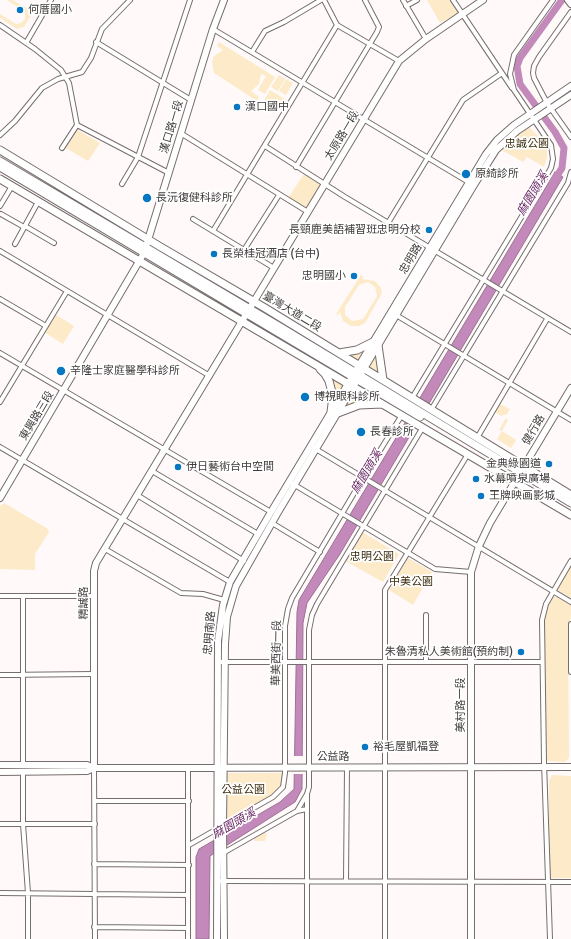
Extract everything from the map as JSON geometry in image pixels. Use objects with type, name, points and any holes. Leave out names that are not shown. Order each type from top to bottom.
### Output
[{"type":"main road","name":"漢口路一段","points":[[140,261],[146,250],[148,239],[182,134],[213,29],[224,0]]},
{"type":"main road","name":"太原路一段","points":[[249,311],[399,61],[426,39],[483,0]]},
{"type":"main road","points":[[568,0],[571,4]]},
{"type":"main road","points":[[545,104],[571,86]]},
{"type":"main road","points":[[550,109],[571,95]]},
{"type":"main road","name":"忠明路","points":[[472,184],[486,154],[497,140],[545,104]]},
{"type":"main road","name":"忠明路","points":[[356,376],[472,184],[496,150],[518,131],[550,109]]},
{"type":"main road","name":"臺灣大道二段","points":[[0,150],[339,353],[356,376],[384,404],[408,407]]},
{"type":"main road","name":"臺灣大道二段","points":[[0,161],[427,419],[571,503]]},
{"type":"main road","name":"臺灣大道二段","points":[[0,167],[146,250]]},
{"type":"main road","name":"臺灣大道二段","points":[[0,179],[100,239],[309,360],[356,376],[383,380],[408,407],[427,419],[468,453],[571,495]]},
{"type":"main road","name":"忠明路","points":[[376,344],[396,315],[432,249]]},
{"type":"main road","name":"東興路三段","points":[[0,498],[140,261]]},
{"type":"main road","name":"精誠路","points":[[94,768],[95,567],[123,518],[249,311]]},
{"type":"main road","points":[[339,353],[357,350],[376,344],[383,380]]},
{"type":"main road","points":[[309,360],[325,374],[329,381],[335,413],[359,405],[384,404]]},
{"type":"main road","name":"忠明南路","points":[[217,939],[220,881],[221,662],[219,626],[224,600],[230,582],[272,523],[292,483],[356,376]]},
{"type":"main road","name":"健行路","points":[[519,474],[571,388]]},
{"type":"main road","name":"臺灣大道二段","points":[[427,419],[477,438],[519,474],[571,515]]},
{"type":"main road","name":"臺灣大道二段","points":[[519,474],[571,508]]},
{"type":"main road","name":"美村路一段","points":[[470,939],[471,572],[479,546],[490,523],[519,474]]},
{"type":"main road","name":"忠明南路","points":[[221,662],[229,606],[245,562],[258,534],[271,512],[292,483]]},
{"type":"main road","name":"公益路","points":[[0,765],[23,768]]},
{"type":"main road","name":"公益路","points":[[0,772],[23,768],[87,765],[94,768],[571,767]]},
{"type":"main road","name":"忠明南路","points":[[220,881],[224,939]]},
{"type":"street","points":[[26,43],[51,0]]},
{"type":"street","points":[[0,135],[15,121],[42,88],[58,79],[82,72],[91,58],[102,29],[130,0]]},
{"type":"street","points":[[122,184],[138,157],[190,0]]},
{"type":"street","points":[[252,52],[265,31],[323,0],[337,25],[399,61]]},
{"type":"street","points":[[296,167],[379,27],[365,0]]},
{"type":"street","points":[[403,0],[426,39]]},
{"type":"street","points":[[406,6],[417,0]]},
{"type":"street","points":[[453,0],[461,14],[514,90]]},
{"type":"street","name":"華美西街一段","points":[[189,845],[220,831],[277,794],[285,782],[288,767],[287,662],[285,626],[288,609],[292,598],[344,514],[400,418],[551,168],[553,159],[551,145],[536,120],[514,90],[510,74],[514,55],[553,0]]},
{"type":"street","points":[[571,12],[534,66],[534,78],[545,104],[571,137]]},
{"type":"street","points":[[0,25],[53,62],[66,76],[70,83],[77,125],[62,148]]},
{"type":"street","points":[[212,231],[337,25]]},
{"type":"street","points":[[213,29],[472,184]]},
{"type":"street","points":[[96,42],[191,100]]},
{"type":"street","points":[[388,223],[463,100],[502,74]]},
{"type":"street","points":[[77,125],[169,173]]},
{"type":"street","points":[[182,134],[308,212]]},
{"type":"street","points":[[264,146],[325,185],[571,332]]},
{"type":"street","points":[[307,939],[308,662],[312,615],[362,525],[427,419],[501,291],[569,184],[571,172]]},
{"type":"street","points":[[0,206],[12,186]]},
{"type":"street","points":[[244,250],[279,195]]},
{"type":"street","points":[[15,244],[38,202]]},
{"type":"street","points":[[1,214],[54,243]]},
{"type":"street","points":[[194,219],[274,268]]},
{"type":"street","points":[[0,250],[210,376]]},
{"type":"street","points":[[0,402],[67,291]]},
{"type":"street","points":[[0,298],[46,326]]},
{"type":"street","points":[[396,315],[571,420]]},
{"type":"street","points":[[477,438],[547,319]]},
{"type":"street","points":[[0,353],[271,512]]},
{"type":"street","points":[[0,447],[230,582]]},
{"type":"street","points":[[313,448],[571,602]]},
{"type":"street","points":[[385,939],[385,590],[468,453]]},
{"type":"street","points":[[152,471],[258,534]]},
{"type":"street","points":[[292,483],[435,570],[471,572]]},
{"type":"street","points":[[137,495],[245,562]]},
{"type":"street","points":[[272,523],[320,552]]},
{"type":"street","points":[[105,548],[181,593],[203,594],[224,600]]},
{"type":"street","points":[[550,939],[542,617],[553,591],[571,562]]},
{"type":"street","points":[[0,596],[94,596]]},
{"type":"street","points":[[23,596],[23,824],[28,893],[28,939]]},
{"type":"street","points":[[426,615],[426,662]]},
{"type":"street","points":[[571,624],[571,672]]},
{"type":"street","points":[[221,662],[542,662]]},
{"type":"street","points":[[0,675],[94,674]]},
{"type":"street","points":[[188,767],[188,939]]},
{"type":"street","points":[[346,881],[347,767]]},
{"type":"street","name":"精誠路","points":[[94,768],[95,939]]},
{"type":"street","points":[[297,810],[307,794]]},
{"type":"street","points":[[95,801],[188,802]]},
{"type":"street","points":[[220,853],[242,843],[297,810],[307,809]]},
{"type":"street","points":[[0,824],[95,824]]},
{"type":"street","points":[[94,864],[189,865]]},
{"type":"street","points":[[220,881],[571,882]]},
{"type":"street","points":[[0,893],[188,895]]},
{"type":"street","points":[[94,926],[188,928]]},
{"type":"green space","points":[[7,0],[13,0],[33,12],[24,27],[17,29],[0,18],[0,14],[16,24],[21,23],[25,19],[25,13]]},
{"type":"green space","points":[[427,0],[450,0],[458,13],[440,23]]},
{"type":"green space","points":[[219,42],[275,77],[265,94],[258,90],[266,76],[261,74],[259,84],[251,91],[259,97],[257,101],[214,73],[212,62],[214,56],[223,50],[217,46]]},
{"type":"green space","points":[[279,75],[285,79],[278,91],[271,87]]},
{"type":"green space","points":[[286,79],[293,83],[286,95],[279,91]]},
{"type":"green space","points":[[270,90],[285,99],[276,113],[262,104]]},
{"type":"green space","name":"忠誠公園","points":[[529,127],[547,147],[547,158],[544,167],[527,157],[523,162],[500,149],[513,137]]},
{"type":"green space","points":[[76,129],[100,143],[88,161],[64,147]]},
{"type":"green space","points":[[304,174],[323,185],[307,210],[288,198]]},
{"type":"green space","points":[[361,275],[364,277],[362,279],[375,281],[381,288],[382,293],[365,323],[359,326],[351,326],[343,321],[340,312],[338,315],[336,314]],"holes":[[[368,282],[375,287],[377,296],[363,319],[352,321],[345,315],[345,307],[359,285]]]},
{"type":"green space","points":[[55,314],[74,326],[63,344],[44,332]]},
{"type":"green space","points":[[370,344],[358,364],[338,351]]},
{"type":"green space","points":[[378,349],[382,378],[367,368]]},
{"type":"green space","points":[[331,374],[346,384],[339,398]]},
{"type":"green space","points":[[355,389],[380,402],[341,411]]},
{"type":"green space","points":[[500,404],[510,409],[507,414],[501,416],[495,412]]},
{"type":"green space","points":[[506,418],[508,420],[502,431],[499,430]]},
{"type":"green space","points":[[502,431],[516,440],[511,448],[497,439]]},
{"type":"green space","points":[[4,503],[48,529],[49,532],[35,554],[35,570],[0,569],[0,506]]},
{"type":"green space","name":"忠明公園","points":[[362,532],[399,554],[383,582],[345,561]]},
{"type":"green space","name":"中美公園","points":[[408,558],[432,572],[413,605],[389,590]]},
{"type":"green space","points":[[571,564],[571,598],[558,590],[558,586]]},
{"type":"green space","points":[[553,597],[557,597],[571,605],[571,617],[568,629],[569,758],[565,762],[548,761],[545,758],[543,623],[546,609]]},
{"type":"green space","name":"公益公園","points":[[228,773],[284,773],[284,782],[274,793],[226,821],[226,775]]},
{"type":"green space","points":[[552,775],[571,776],[571,878],[552,878],[549,876],[549,781]]},
{"type":"green space","points":[[265,832],[267,834],[265,841],[255,841],[254,839]]},
{"type":"shaded area","points":[[555,172],[563,177],[340,554],[307,603],[303,623],[302,789],[295,802],[210,856],[209,939],[196,939],[196,857],[199,849],[280,802],[294,789],[297,612],[299,600]]},
{"type":"pier","points":[[293,756],[304,756],[304,774],[292,774]]},
{"type":"waterway","name":"麻園頭溪","points":[[553,182],[562,168],[564,148],[555,132],[520,84],[517,66],[520,58],[562,0]]},
{"type":"place","name":"何厝國小","points":[[20,10]]},
{"type":"place","name":"漢口國中","points":[[237,107]]},
{"type":"place","name":"原綺診所","points":[[466,174]]},
{"type":"place","name":"長沅復健科診所","points":[[147,198]]},
{"type":"place","name":"長頸鹿美語補習班忠明分校","points":[[429,230]]},
{"type":"place","name":"長榮桂冠酒店 (台中)","points":[[214,254]]},
{"type":"place","name":"忠明國小","points":[[354,276]]},
{"type":"place","name":"辛隆士家庭醫學科診所","points":[[61,371]]},
{"type":"place","name":"博視眼科診所","points":[[305,397]]},
{"type":"place","name":"長春診所","points":[[361,432]]},
{"type":"place","name":"金典綠園道","points":[[549,464]]},
{"type":"place","name":"伊日藝術台中空間","points":[[178,467]]},
{"type":"place","name":"水幕噴泉廣場","points":[[476,479]]},
{"type":"place","name":"王牌映画影城","points":[[481,496]]},
{"type":"place","name":"朱魯清私人美術館(預約制)","points":[[521,652]]},
{"type":"place","name":"裕毛屋凱福登","points":[[365,747]]}]
